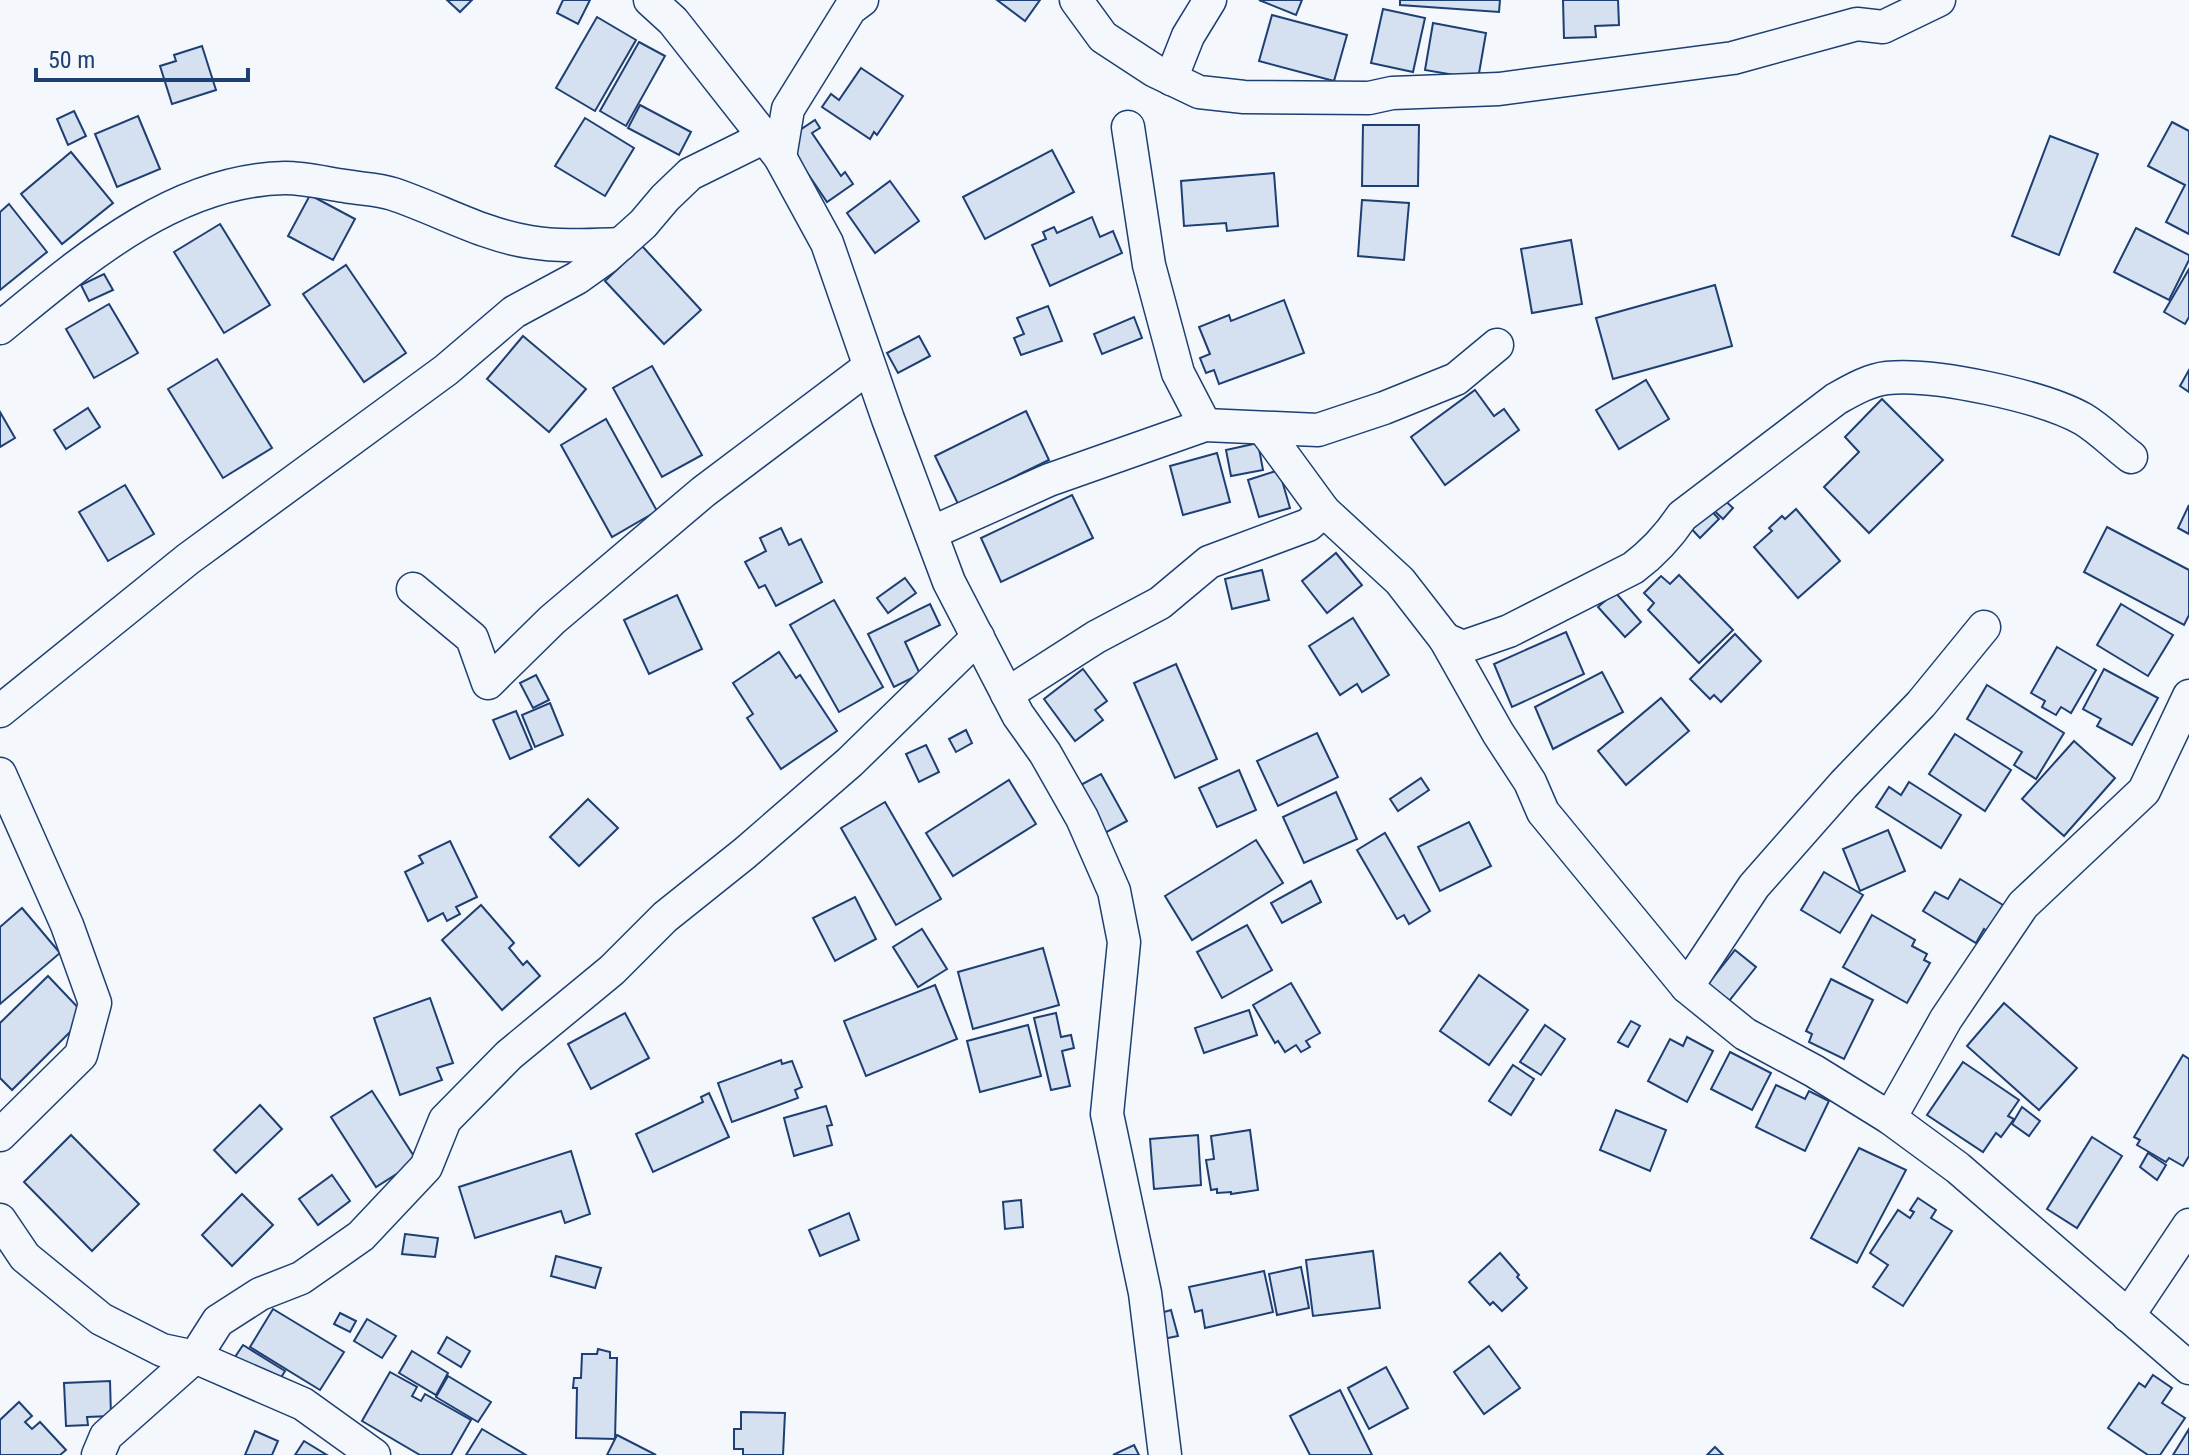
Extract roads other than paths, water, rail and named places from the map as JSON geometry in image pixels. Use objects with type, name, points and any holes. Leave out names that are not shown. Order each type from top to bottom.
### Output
[{"type":"street","points":[[650,0],[673,21],[773,147],[827,243],[869,367],[949,582],[1007,694],[1082,818],[1114,891],[1124,942],[1107,1114],[1145,1293],[1165,1455]]},
{"type":"street","points":[[773,147],[788,109],[850,9],[862,0]]},
{"type":"street","points":[[1076,0],[1103,37],[1171,79],[1199,92],[1244,97],[1369,98],[1392,93],[1499,89],[1733,58],[1857,24],[1883,27],[1939,0]]},
{"type":"street","points":[[1171,79],[1193,26],[1210,0]]},
{"type":"street","points":[[744,109],[788,109]]},
{"type":"street","points":[[1128,127],[1149,265],[1178,373],[1205,425]]},
{"type":"street","points":[[0,711],[188,559],[446,370],[514,312],[577,278],[621,244],[690,174],[773,147]]},
{"type":"street","points":[[0,328],[129,230],[198,193],[248,182],[286,178],[390,193],[527,242],[571,246],[621,244]]},
{"type":"street","points":[[931,533],[1049,480],[1205,425],[1318,430],[1456,379],[1497,345]]},
{"type":"street","points":[[413,589],[472,638],[488,683],[552,620],[703,492],[869,367]]},
{"type":"street","points":[[1445,639],[1463,647],[1509,631],[1633,568],[1668,537],[1682,516],[1836,399],[1864,384],[1887,378],[1921,379],[1977,387],[2051,404],[2086,421],[2131,457]]},
{"type":"street","points":[[1264,429],[1324,511],[1400,581],[1445,639],[1498,733],[1530,782],[1543,812],[1687,987],[1745,1034],[1814,1071],[1890,1118],[1958,1168],[2189,1368]]},
{"type":"street","points":[[1007,694],[1096,637],[1160,603],[1209,562],[1308,525],[1324,511]]},
{"type":"street","points":[[1687,987],[1754,886],[1844,784],[1921,704],[1984,627]]},
{"type":"street","points":[[98,1455],[106,1436],[195,1357],[218,1321],[260,1294],[301,1278],[361,1236],[426,1167],[445,1120],[509,1055],[612,970],[665,917],[850,762],[978,637]]},
{"type":"street","points":[[1890,1118],[1946,1019],[2023,905],[2144,791],[2189,696]]},
{"type":"street","points":[[0,774],[67,925],[95,1003],[81,1055],[0,1135]]},
{"type":"street","points":[[0,1220],[25,1257],[101,1319],[162,1350],[195,1357],[303,1404],[374,1455]]},
{"type":"street","points":[[2128,1316],[2189,1225]]}]
